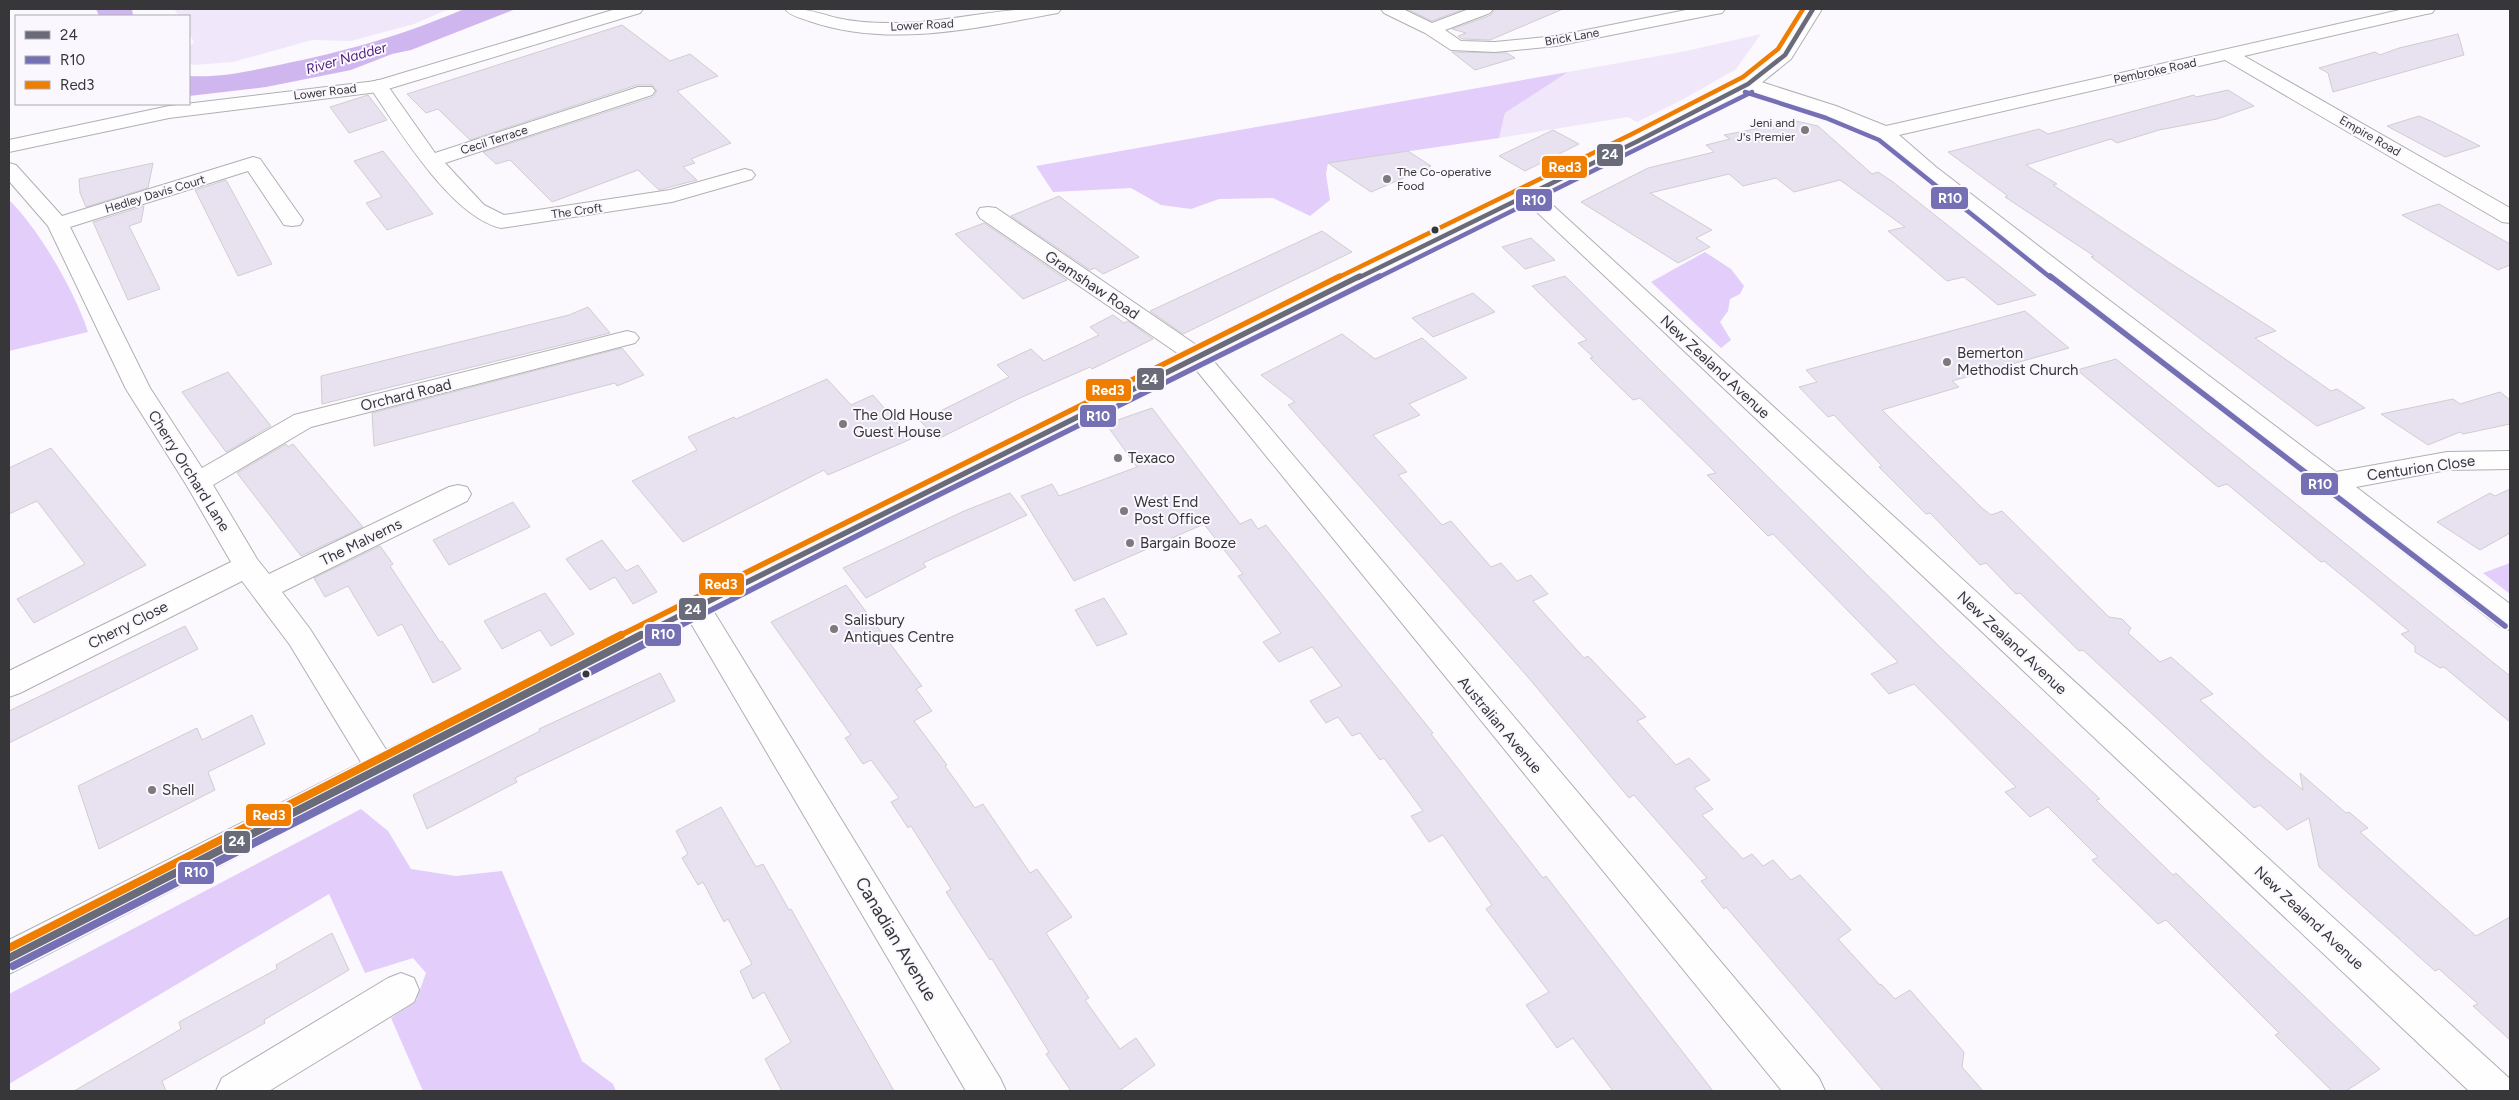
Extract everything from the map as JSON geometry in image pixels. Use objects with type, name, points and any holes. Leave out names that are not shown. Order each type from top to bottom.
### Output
[{"type":"main road","name":"Lower Road","points":[[9,146],[169,112],[378,86],[634,9]]},
{"type":"main road","name":"Lower Road","points":[[794,9],[841,24],[874,28],[970,22],[1052,9]]},
{"type":"main road","name":"Brick Lane","points":[[1390,9],[1431,29],[1457,46],[1494,47],[1556,41],[1716,9]]},
{"type":"main road","points":[[1431,29],[1484,9]]},
{"type":"main road","points":[[9,958],[696,607],[1197,356],[1529,194],[1748,84],[1776,63],[1791,47],[1813,9]]},
{"type":"main road","name":"Pembroke Road","points":[[1884,132],[2426,9]]},
{"type":"main road","name":"Empire Road","points":[[2229,55],[2510,217]]},
{"type":"main road","points":[[1748,84],[1851,118],[1884,132],[1896,144],[1994,222],[2510,619]]},
{"type":"main road","points":[[378,86],[431,161]]},
{"type":"main road","name":"Cecil Terrace","points":[[431,161],[644,91]]},
{"type":"main road","name":"The Croft","points":[[431,161],[477,209],[501,222],[672,196],[745,175]]},
{"type":"main road","name":"Hedley Davis Court","points":[[58,224],[253,163],[292,220]]},
{"type":"main road","name":"Cherry Orchard Lane","points":[[9,168],[58,224],[138,389],[198,482],[247,566],[300,637],[381,768]]},
{"type":"main road","name":"New Zealand Avenue","points":[[1529,194],[2496,1091]]},
{"type":"main road","name":"Gramshaw Road","points":[[988,213],[1197,356]]},
{"type":"main road","name":"Orchard Road","points":[[198,482],[303,421],[627,338]]},
{"type":"main road","name":"Australian Avenue","points":[[1197,356],[1806,1091]]},
{"type":"main road","name":"Centurion Close","points":[[2332,482],[2447,461],[2510,460]]},
{"type":"main road","name":"The Malverns","points":[[264,589],[458,494]]},
{"type":"main road","name":"Cherry Close","points":[[9,685],[247,566]]},
{"type":"main road","name":"Canadian Avenue","points":[[696,607],[987,1091]]},
{"type":"main road","points":[[235,1091],[401,990]]},
{"type":"shaded area","points":[[174,9],[449,9],[414,24],[351,41],[312,40],[233,62],[193,65],[190,64],[190,46],[194,42],[190,35],[190,15],[178,15]]},
{"type":"shaded area","points":[[1761,34],[1736,69],[1680,101],[1637,122],[1628,117],[1499,138],[1505,113],[1568,72],[1686,51]]},
{"type":"shaded area","points":[[1568,72],[1505,113],[1499,138],[1328,163],[1326,174],[1330,200],[1310,216],[1273,198],[1219,199],[1191,209],[1161,205],[1131,188],[1053,192],[1036,166]]},
{"type":"shaded area","points":[[9,200],[32,227],[55,262],[88,332],[9,351]]},
{"type":"shaded area","points":[[1705,252],[1731,269],[1744,286],[1740,294],[1730,299],[1728,311],[1720,322],[1731,340],[1721,348],[1651,282]]},
{"type":"shaded area","points":[[2510,563],[2510,594],[2483,573]]},
{"type":"shaded area","points":[[361,809],[388,831],[411,869],[456,876],[502,871],[582,1061],[613,1084],[616,1091],[423,1091],[391,1018],[416,1001],[426,973],[413,958],[365,973],[329,894],[9,1084],[9,994]]},
{"type":"water","points":[[96,9],[132,9],[133,15],[99,15]]},
{"type":"water","name":"River Nadder","points":[[464,9],[516,9],[411,50],[392,54],[351,70],[266,87],[190,96],[190,76],[234,74],[279,65],[373,42],[441,19]]},
{"type":"building","points":[[1407,9],[1464,9],[1432,21]]},
{"type":"building","points":[[1495,9],[1563,9],[1490,40],[1462,39],[1458,36],[1466,33],[1452,29],[1491,15]]},
{"type":"building","points":[[622,25],[670,61],[690,54],[718,76],[677,91],[731,143],[691,159],[695,163],[683,167],[697,180],[659,190],[638,170],[552,202],[510,160],[496,164],[483,152],[653,97],[657,91],[652,85],[637,85],[470,140],[438,109],[426,113],[407,94]]},
{"type":"building","points":[[2458,34],[2464,55],[2333,92],[2328,73],[2319,68],[2375,52],[2380,55],[2399,48]]},
{"type":"building","points":[[1452,52],[1507,53],[1515,58],[1475,70]]},
{"type":"building","points":[[2228,90],[2254,106],[2217,119],[2159,130],[2117,143],[2111,139],[2026,165],[2057,184],[2053,185],[2173,265],[2276,331],[2255,338],[2331,391],[2337,389],[2365,408],[2317,426],[2091,257],[2094,256],[2005,197],[2008,196],[1948,152],[2039,129],[2048,134],[2194,95],[2196,97]]},
{"type":"building","points":[[368,95],[387,120],[349,133],[330,107]]},
{"type":"building","points":[[2419,116],[2480,146],[2445,157],[2387,126]]},
{"type":"building","points":[[1796,121],[1818,126],[1872,174],[1878,172],[1893,182],[2036,295],[1998,305],[1964,277],[1947,281],[1888,231],[1905,227],[1840,180],[1794,192],[1776,178],[1743,186],[1729,174],[1650,193],[1712,230],[1696,238],[1710,247],[1678,263],[1581,202],[1648,168],[1714,152],[1706,145],[1730,139],[1724,135]]},
{"type":"building","points":[[1553,130],[1579,144],[1525,171],[1499,156]]},
{"type":"building","points":[[383,151],[433,214],[387,230],[366,203],[382,197],[354,161]]},
{"type":"building","points":[[1408,151],[1431,166],[1371,192],[1328,163]]},
{"type":"building","points":[[153,163],[148,188],[86,207],[80,193],[79,179]]},
{"type":"building","points":[[226,180],[272,264],[238,276],[195,190]]},
{"type":"building","points":[[1059,196],[1139,257],[1103,274],[1095,268],[1090,270],[1011,216]]},
{"type":"building","points":[[2439,204],[2510,244],[2510,265],[2498,270],[2402,215]]},
{"type":"building","points":[[144,206],[141,222],[129,226],[160,289],[128,300],[93,222]]},
{"type":"building","points":[[984,223],[1067,280],[1023,299],[955,234]]},
{"type":"building","points":[[1322,231],[1352,252],[1183,334],[1150,311]]},
{"type":"building","points":[[1531,238],[1555,260],[1525,269],[1502,247]]},
{"type":"building","points":[[1565,276],[1943,650],[2100,799],[2096,800],[2173,875],[2176,873],[2380,1069],[2346,1091],[2332,1091],[2275,1035],[2279,1033],[2166,920],[2158,924],[2092,860],[2098,857],[2048,807],[2030,817],[2005,792],[2016,787],[1914,684],[1889,694],[1871,674],[1898,662],[1773,534],[1768,536],[1707,475],[1716,473],[1640,398],[1633,400],[1590,358],[1593,357],[1578,343],[1587,340],[1532,286]]},
{"type":"building","points":[[1473,293],[1495,312],[1433,337],[1412,318]]},
{"type":"building","points":[[588,307],[610,333],[322,404],[321,376],[569,315]]},
{"type":"building","points":[[2025,311],[2069,348],[1952,381],[1959,387],[1882,410],[1982,508],[1991,515],[2002,511],[2109,617],[2122,619],[2131,628],[2128,633],[2160,662],[2171,657],[2213,694],[2200,700],[2265,758],[2303,790],[2300,773],[2346,813],[2349,812],[2368,828],[2360,832],[2476,936],[2510,917],[2510,1040],[2473,1006],[2478,1004],[2439,969],[2435,971],[2319,867],[2309,818],[2287,830],[2260,805],[2254,808],[2083,650],[2079,651],[2020,593],[2016,594],[1986,563],[1980,565],[1930,513],[1926,514],[1879,467],[1882,466],[1834,415],[1828,417],[1799,387],[1817,382],[1806,370]]},
{"type":"building","points":[[1113,315],[1124,323],[1128,321],[1153,339],[1092,369],[1090,367],[1020,398],[938,439],[920,421],[1009,377],[997,365],[1031,349],[1044,361],[1099,335],[1090,327]]},
{"type":"building","points":[[1342,334],[1375,359],[1422,338],[1467,378],[1409,404],[1420,415],[1373,435],[1407,472],[1398,475],[1442,525],[1451,521],[1491,567],[1501,563],[1517,581],[1531,575],[1548,594],[1533,601],[1584,658],[1588,656],[1646,717],[1637,721],[1676,765],[1689,758],[1710,780],[1694,788],[1713,809],[1702,815],[1743,859],[1752,854],[1763,866],[1773,860],[1791,880],[1800,875],[1851,930],[1838,939],[1895,999],[1910,990],[1964,1052],[1962,1067],[1983,1091],[1883,1091],[1726,907],[1724,909],[1701,881],[1707,878],[1634,795],[1629,798],[1527,676],[1288,405],[1295,402],[1261,375]]},
{"type":"building","points":[[622,348],[644,375],[617,386],[615,383],[374,446],[372,413]]},
{"type":"building","points":[[2116,359],[2510,676],[2510,722],[2444,667],[2440,668],[2415,652],[2415,646],[2401,634],[2409,631],[2361,591],[2324,561],[2321,562],[2227,484],[2218,487],[2077,370]]},
{"type":"building","points":[[228,372],[271,426],[226,452],[182,392]]},
{"type":"building","points":[[827,379],[851,405],[873,395],[911,439],[828,475],[824,470],[683,542],[632,481],[697,450],[688,437],[734,417],[736,419]]},
{"type":"building","points":[[2500,392],[2510,400],[2510,424],[2463,434],[2460,432],[2428,445],[2381,414],[2453,399],[2460,404]]},
{"type":"building","points":[[1152,408],[1240,524],[1251,519],[1258,529],[1266,525],[1433,733],[1431,734],[1543,878],[1546,876],[1713,1091],[1613,1091],[1573,1038],[1557,1048],[1526,1005],[1549,992],[1486,909],[1492,905],[1443,835],[1429,842],[1411,816],[1423,811],[1384,758],[1380,760],[1360,733],[1352,736],[1338,717],[1326,723],[1310,701],[1342,686],[1312,647],[1279,662],[1263,642],[1281,633],[1238,576],[1243,574],[1204,524],[1074,581],[1021,496],[1052,484],[1059,496],[1137,467],[1106,424]]},
{"type":"building","points":[[286,444],[288,447],[293,444],[363,527],[301,556],[237,473]]},
{"type":"building","points":[[51,448],[146,565],[34,623],[17,599],[85,564],[37,501],[9,514],[9,468]]},
{"type":"building","points":[[2510,489],[2510,533],[2480,550],[2437,522],[2490,493],[2495,496]]},
{"type":"building","points":[[1010,493],[1027,515],[923,563],[926,567],[866,598],[843,568],[964,511]]},
{"type":"building","points":[[513,502],[530,527],[449,565],[433,540]]},
{"type":"building","points":[[602,540],[626,571],[638,565],[657,592],[633,604],[615,577],[590,590],[566,559]]},
{"type":"building","points":[[380,546],[393,564],[390,566],[440,642],[442,641],[461,669],[433,683],[402,624],[378,636],[348,586],[325,597],[314,578]]},
{"type":"building","points":[[846,585],[922,686],[916,689],[932,711],[914,721],[947,765],[945,766],[975,808],[983,804],[1030,873],[1037,869],[1072,917],[1046,933],[1089,998],[1085,1000],[1120,1049],[1136,1038],[1155,1065],[1119,1091],[1071,1091],[1046,1054],[1049,1052],[992,959],[990,960],[946,892],[951,889],[911,826],[908,828],[891,802],[899,798],[871,760],[863,764],[845,738],[851,735],[771,622]]},
{"type":"building","points":[[545,593],[574,634],[551,646],[540,630],[502,649],[484,621]]},
{"type":"building","points":[[1104,598],[1127,634],[1097,646],[1075,610]]},
{"type":"building","points":[[185,626],[198,649],[9,743],[9,711]]},
{"type":"building","points":[[660,673],[675,701],[515,778],[517,782],[427,829],[413,795],[540,731],[539,729]]},
{"type":"building","points":[[252,715],[265,744],[208,772],[215,790],[99,849],[78,786],[197,728],[202,740]]},
{"type":"building","points":[[721,807],[756,867],[763,864],[789,910],[791,909],[894,1091],[782,1091],[765,1059],[791,1042],[764,992],[753,999],[740,971],[752,964],[728,919],[724,922],[703,882],[698,885],[682,858],[688,854],[676,831]]},
{"type":"building","points":[[332,933],[349,970],[264,1020],[265,1023],[162,1081],[166,1091],[74,1091],[181,1029],[179,1022],[277,969],[276,965]]},
{"type":"transit line","name":"Red3","points":[[9,948],[692,599],[1193,348],[1632,134],[1743,77],[1778,49],[1803,9]]},
{"type":"transit line","name":"24","points":[[9,958],[696,607],[1197,356],[1636,142],[1748,84],[1785,55],[1813,9]]},
{"type":"transit line","name":"R10","points":[[1745,92],[1826,118],[1879,140],[1924,178],[2080,300],[2505,626]]},
{"type":"transit line","name":"R10","points":[[13,966],[902,513],[1752,92]]},
{"type":"place","name":"Jeni and J's Premier","points":[[1805,130]]},
{"type":"place","name":"The Co-operative Food","points":[[1387,179]]},
{"type":"place","name":"Bemerton Methodist Church","points":[[1947,362]]},
{"type":"place","name":"The Old House Guest House","points":[[843,424]]},
{"type":"place","name":"Texaco","points":[[1118,458]]},
{"type":"place","name":"West End Post Office","points":[[1124,511]]},
{"type":"place","name":"Bargain Booze","points":[[1130,543]]},
{"type":"place","name":"Salisbury Antiques Centre","points":[[834,629]]},
{"type":"place","name":"Shell","points":[[152,790]]}]
